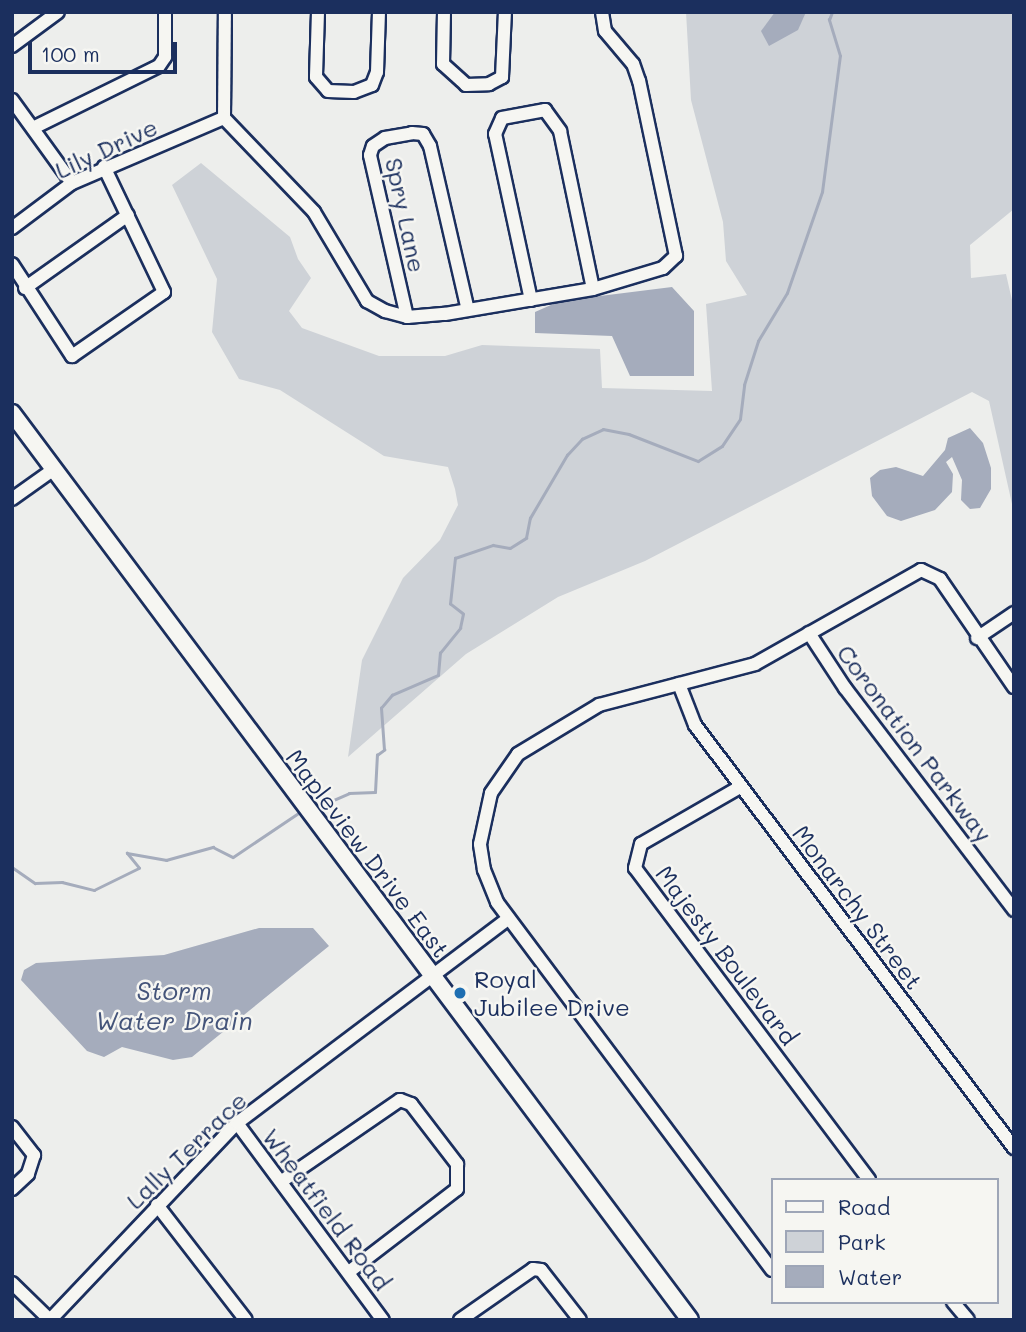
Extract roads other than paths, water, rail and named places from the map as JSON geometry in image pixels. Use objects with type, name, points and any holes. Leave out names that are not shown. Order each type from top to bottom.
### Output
[{"type":"main road","name":"Mapleview Drive East","points":[[12,413],[691,1320]]},
{"type":"street","points":[[12,46],[58,12]]},
{"type":"street","points":[[33,128],[159,66],[165,57],[165,12]]},
{"type":"street","points":[[225,12],[224,118],[314,212],[367,300],[407,317],[468,310],[593,289],[663,268],[676,256],[639,81],[633,64],[606,31],[602,12]]},
{"type":"street","points":[[318,12],[316,77],[328,91],[354,92],[372,85],[377,72],[379,12]]},
{"type":"street","points":[[444,12],[443,64],[466,85],[489,84],[502,77],[505,12]]},
{"type":"street","points":[[12,100],[72,183]]},
{"type":"street","points":[[531,300],[495,134],[502,118],[545,110],[559,131],[593,289]]},
{"type":"street","name":"Lily Drive","points":[[12,228],[72,183],[104,167],[224,118]]},
{"type":"street","name":"Spry Lane","points":[[407,317],[370,155],[373,146],[385,138],[412,133],[423,134],[430,146],[468,310]]},
{"type":"street","points":[[12,264],[25,288],[72,356],[164,292],[104,167]]},
{"type":"street","points":[[25,288],[128,215]]},
{"type":"street","points":[[12,499],[54,469]]},
{"type":"street","points":[[771,1269],[508,919],[488,883],[480,844],[485,810],[503,772],[534,742],[599,705],[747,667],[921,570],[940,579],[977,638],[1014,687]]},
{"type":"street","points":[[977,638],[1014,613]]},
{"type":"street","name":"Coronation Parkway","points":[[809,633],[845,688],[1014,910]]},
{"type":"street","name":"Monarchy Street","points":[[679,684],[695,725],[1014,1149]]},
{"type":"street","name":"Majesty Boulevard","points":[[740,787],[642,844],[635,867],[868,1178]]},
{"type":"street","points":[[431,975],[508,919]]},
{"type":"street","name":"Lally Terrace","points":[[50,1320],[237,1123],[431,975]]},
{"type":"street","points":[[282,1181],[400,1100],[411,1104],[457,1164],[457,1189],[349,1272]]},
{"type":"street","name":"Wheatfield Road","points":[[237,1123],[383,1320]]},
{"type":"street","points":[[12,1128],[34,1155],[28,1174],[12,1189]]},
{"type":"street","points":[[157,1205],[246,1320]]},
{"type":"street","points":[[460,1320],[533,1269],[541,1270],[580,1320]]},
{"type":"street","points":[[12,1283],[50,1320]]},
{"type":"street","points":[[955,1304],[968,1320]]},
{"type":"water","points":[[775,12],[806,12],[798,30],[769,46],[761,31]]},
{"type":"water","points":[[672,287],[694,311],[694,376],[630,376],[612,336],[535,333],[535,312],[560,301]]},
{"type":"water","points":[[970,428],[983,443],[991,468],[991,489],[980,508],[970,509],[961,500],[962,480],[952,457],[946,462],[953,474],[952,492],[935,510],[901,521],[887,516],[872,496],[870,478],[880,470],[896,467],[923,476],[945,450],[948,438]]},
{"type":"water","name":"Storm Water Drain","points":[[259,928],[313,928],[329,946],[192,1057],[173,1060],[122,1047],[104,1057],[87,1051],[21,980],[24,970],[36,963],[164,955]]},
{"type":"waterway","points":[[327,803],[349,793],[375,792],[377,755],[384,750],[381,708],[392,695],[438,675],[440,653],[460,628],[463,614],[450,604],[455,558],[493,545],[510,548],[526,538],[530,518],[567,455],[582,439],[603,429],[629,434],[698,461],[722,446],[740,419],[744,385],[758,341],[787,293],[822,192],[840,56],[829,20],[832,12]]},
{"type":"waterway","points":[[12,867],[35,883],[62,882],[94,890],[139,868],[127,853],[166,860],[213,847],[233,857],[297,814]]},
{"type":"place","name":"Royal Jubilee Drive","points":[[460,993]]}]
